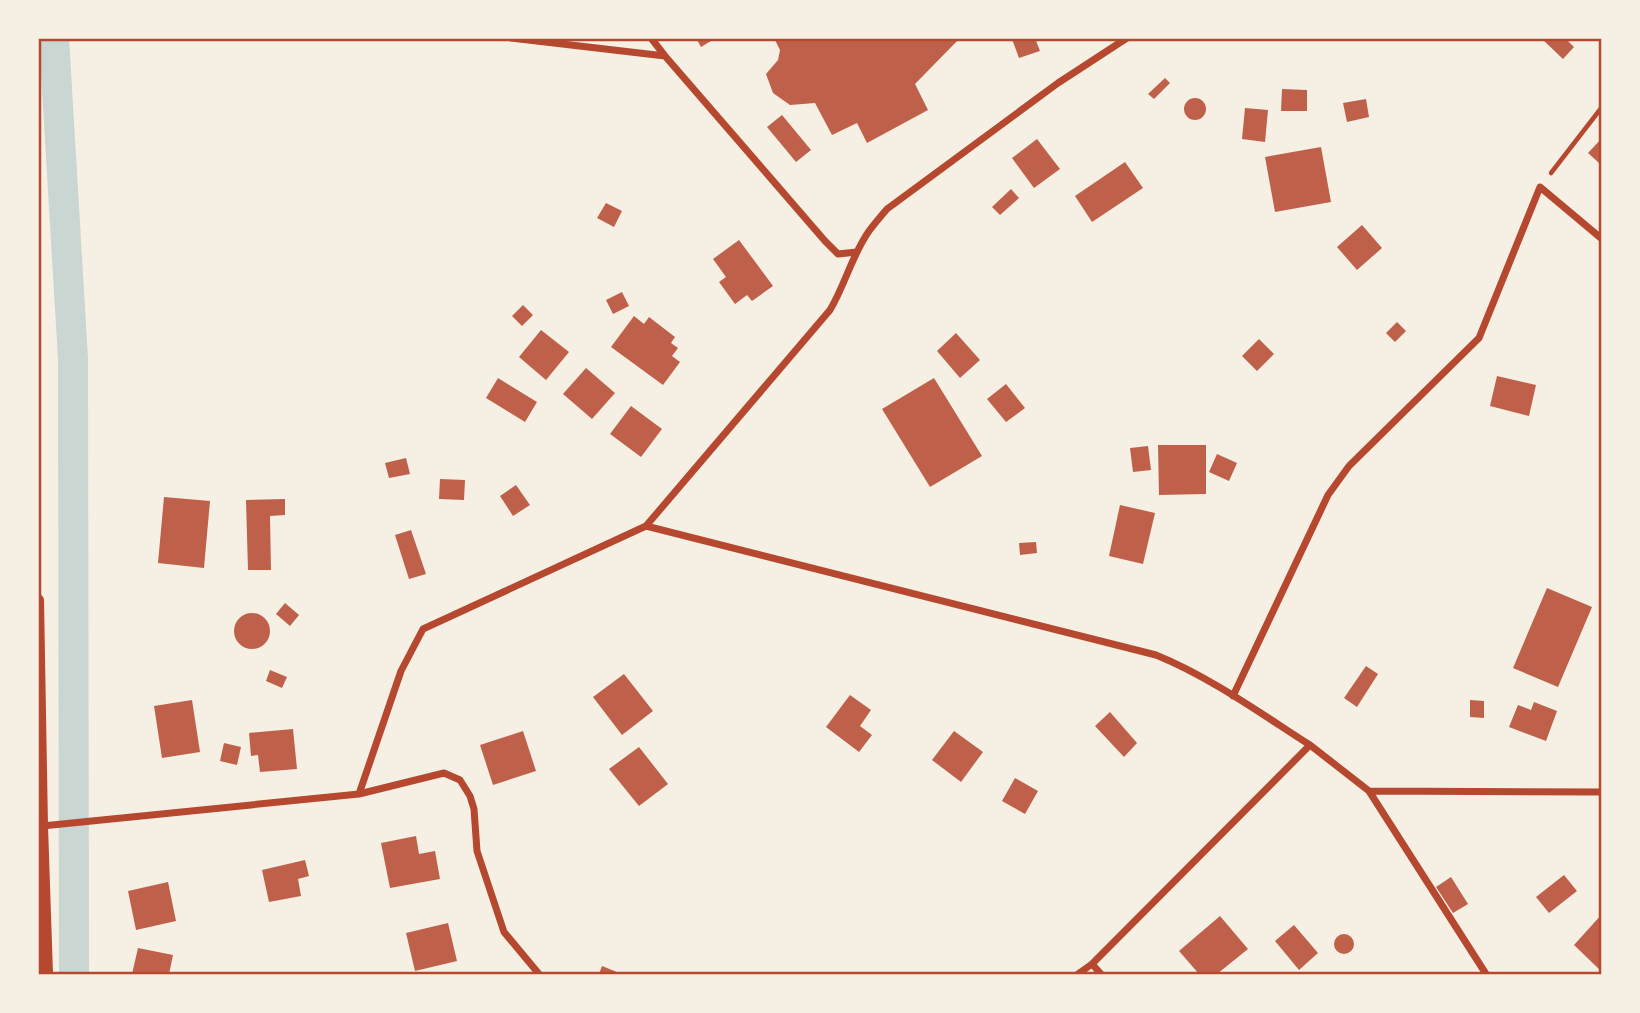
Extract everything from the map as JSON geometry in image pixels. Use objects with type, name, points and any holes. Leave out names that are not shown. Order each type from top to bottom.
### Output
[{"type":"street","points":[[511,38],[665,56]]},
{"type":"street","points":[[651,38],[825,241],[838,254],[857,252]]},
{"type":"street","points":[[359,794],[401,671],[424,629],[646,526],[830,310],[857,252],[869,231],[887,209],[1058,83],[1127,38]]},
{"type":"street","points":[[1233,696],[1328,495],[1349,466],[1479,338],[1540,187],[1601,239]]},
{"type":"street","points":[[646,526],[1156,655],[1173,662],[1310,745],[1369,791],[1486,975]]},
{"type":"street","points":[[38,600],[41,826],[47,975]]},
{"type":"street","points":[[1078,975],[1310,745]]},
{"type":"street","points":[[41,826],[359,794],[444,773],[460,780],[470,796],[474,809],[477,850],[503,932],[539,975]]},
{"type":"street","points":[[1369,791],[1601,792]]},
{"type":"street","points":[[1092,964],[1101,975]]},
{"type":"path","points":[[1540,187],[1601,107]]},
{"type":"building","points":[[696,38],[716,38],[701,47]]},
{"type":"building","points":[[774,38],[960,38],[915,84],[928,110],[867,143],[857,123],[832,135],[815,103],[790,105],[773,93],[766,74],[778,60],[780,50]]},
{"type":"building","points":[[1035,38],[1040,51],[1019,58],[1012,39]]},
{"type":"building","points":[[1544,38],[1565,38],[1574,47],[1563,59]]},
{"type":"building","points":[[1165,78],[1170,83],[1154,99],[1148,94]]},
{"type":"building","points":[[1282,89],[1307,90],[1307,111],[1281,111]]},
{"type":"building","points":[[1195,98],[1205,105],[1206,109],[1199,119],[1195,120],[1185,113],[1184,109],[1191,99]]},
{"type":"building","points":[[1366,99],[1369,117],[1347,122],[1343,103]]},
{"type":"building","points":[[1245,108],[1268,110],[1265,142],[1242,139]]},
{"type":"building","points":[[782,115],[811,150],[796,162],[767,127]]},
{"type":"building","points":[[1602,138],[1602,160],[1599,163],[1588,153]]},
{"type":"building","points":[[1037,139],[1060,169],[1034,188],[1012,158]]},
{"type":"building","points":[[1321,147],[1331,202],[1275,212],[1265,157]]},
{"type":"building","points":[[1125,162],[1143,188],[1092,222],[1075,196]]},
{"type":"building","points":[[1011,189],[1019,198],[1000,215],[992,207]]},
{"type":"building","points":[[606,203],[622,211],[614,227],[597,218]]},
{"type":"building","points":[[1362,225],[1382,248],[1357,270],[1337,247]]},
{"type":"building","points":[[739,240],[773,286],[752,301],[747,295],[735,304],[719,282],[726,277],[713,259]]},
{"type":"building","points":[[622,292],[629,306],[613,314],[606,300]]},
{"type":"building","points":[[523,305],[533,315],[522,326],[512,316]]},
{"type":"building","points":[[634,316],[644,324],[649,317],[675,337],[671,343],[678,348],[672,356],[680,362],[663,385],[611,347]]},
{"type":"building","points":[[1397,322],[1406,331],[1395,342],[1386,333]]},
{"type":"building","points":[[541,330],[569,352],[546,380],[519,357]]},
{"type":"building","points":[[956,333],[980,360],[960,378],[937,351]]},
{"type":"building","points":[[1259,339],[1274,354],[1257,371],[1242,356]]},
{"type":"building","points":[[586,368],[615,393],[592,419],[563,394]]},
{"type":"building","points":[[1497,376],[1536,385],[1529,416],[1490,406]]},
{"type":"building","points":[[498,378],[537,402],[525,422],[486,398]]},
{"type":"building","points":[[934,378],[982,456],[930,487],[882,409]]},
{"type":"building","points":[[1006,384],[1025,408],[1006,422],[987,399]]},
{"type":"building","points":[[631,406],[662,429],[641,457],[610,434]]},
{"type":"building","points":[[1158,445],[1206,445],[1206,494],[1159,495]]},
{"type":"building","points":[[1148,446],[1151,470],[1133,472],[1130,448]]},
{"type":"building","points":[[1217,454],[1237,463],[1229,481],[1209,472]]},
{"type":"building","points":[[406,458],[410,474],[389,478],[385,463]]},
{"type":"building","points":[[440,479],[465,480],[464,500],[439,499]]},
{"type":"building","points":[[516,485],[530,505],[513,516],[500,496]]},
{"type":"building","points":[[164,497],[210,501],[204,568],[158,563]]},
{"type":"building","points":[[285,499],[285,515],[270,516],[271,570],[248,570],[246,500]]},
{"type":"building","points":[[1120,505],[1155,513],[1143,564],[1109,556]]},
{"type":"building","points":[[411,530],[426,574],[409,579],[395,535]]},
{"type":"building","points":[[1036,542],[1037,553],[1020,555],[1019,543]]},
{"type":"building","points":[[1547,588],[1592,607],[1558,687],[1513,668]]},
{"type":"building","points":[[285,603],[299,615],[290,626],[276,614]]},
{"type":"building","points":[[252,613],[264,619],[270,631],[264,643],[252,649],[240,643],[234,631],[240,619]]},
{"type":"building","points":[[1366,666],[1378,674],[1357,707],[1344,698]]},
{"type":"building","points":[[270,670],[287,677],[282,688],[266,681]]},
{"type":"building","points":[[624,674],[653,711],[622,735],[593,697]]},
{"type":"building","points":[[850,695],[871,710],[860,726],[872,735],[859,752],[826,727]]},
{"type":"building","points":[[192,700],[200,752],[162,758],[154,706]]},
{"type":"building","points":[[1470,700],[1484,701],[1484,718],[1470,717]]},
{"type":"building","points":[[1534,702],[1557,711],[1546,741],[1509,727],[1518,705],[1531,710]]},
{"type":"building","points":[[1110,712],[1137,743],[1124,757],[1095,726]]},
{"type":"building","points":[[293,729],[297,769],[260,772],[258,755],[251,756],[249,733]]},
{"type":"building","points":[[523,731],[536,771],[493,785],[480,745]]},
{"type":"building","points":[[954,731],[983,752],[961,782],[932,760]]},
{"type":"building","points":[[224,743],[241,747],[237,765],[220,761]]},
{"type":"building","points":[[639,747],[668,784],[639,806],[609,769]]},
{"type":"building","points":[[1015,778],[1038,791],[1025,814],[1002,801]]},
{"type":"building","points":[[416,836],[419,854],[435,851],[440,879],[390,888],[381,843]]},
{"type":"building","points":[[305,860],[309,876],[298,879],[301,896],[269,902],[262,870]]},
{"type":"building","points":[[1564,875],[1577,891],[1549,913],[1536,897]]},
{"type":"building","points":[[1451,877],[1468,904],[1453,913],[1436,887]]},
{"type":"building","points":[[168,882],[176,921],[136,930],[128,891]]},
{"type":"building","points":[[1602,914],[1602,972],[1574,945]]},
{"type":"building","points":[[1220,916],[1248,949],[1217,974],[1199,974],[1179,951]]},
{"type":"building","points":[[448,923],[457,961],[415,971],[406,933]]},
{"type":"building","points":[[1294,925],[1318,953],[1299,970],[1275,941]]},
{"type":"building","points":[[1340,934],[1348,934],[1354,944],[1348,954],[1340,954],[1334,948],[1334,940]]},
{"type":"building","points":[[138,948],[173,955],[169,974],[132,974]]},
{"type":"building","points":[[602,966],[622,974],[599,974]]},
{"type":"waterway","points":[[54,38],[73,359],[74,974]]}]
